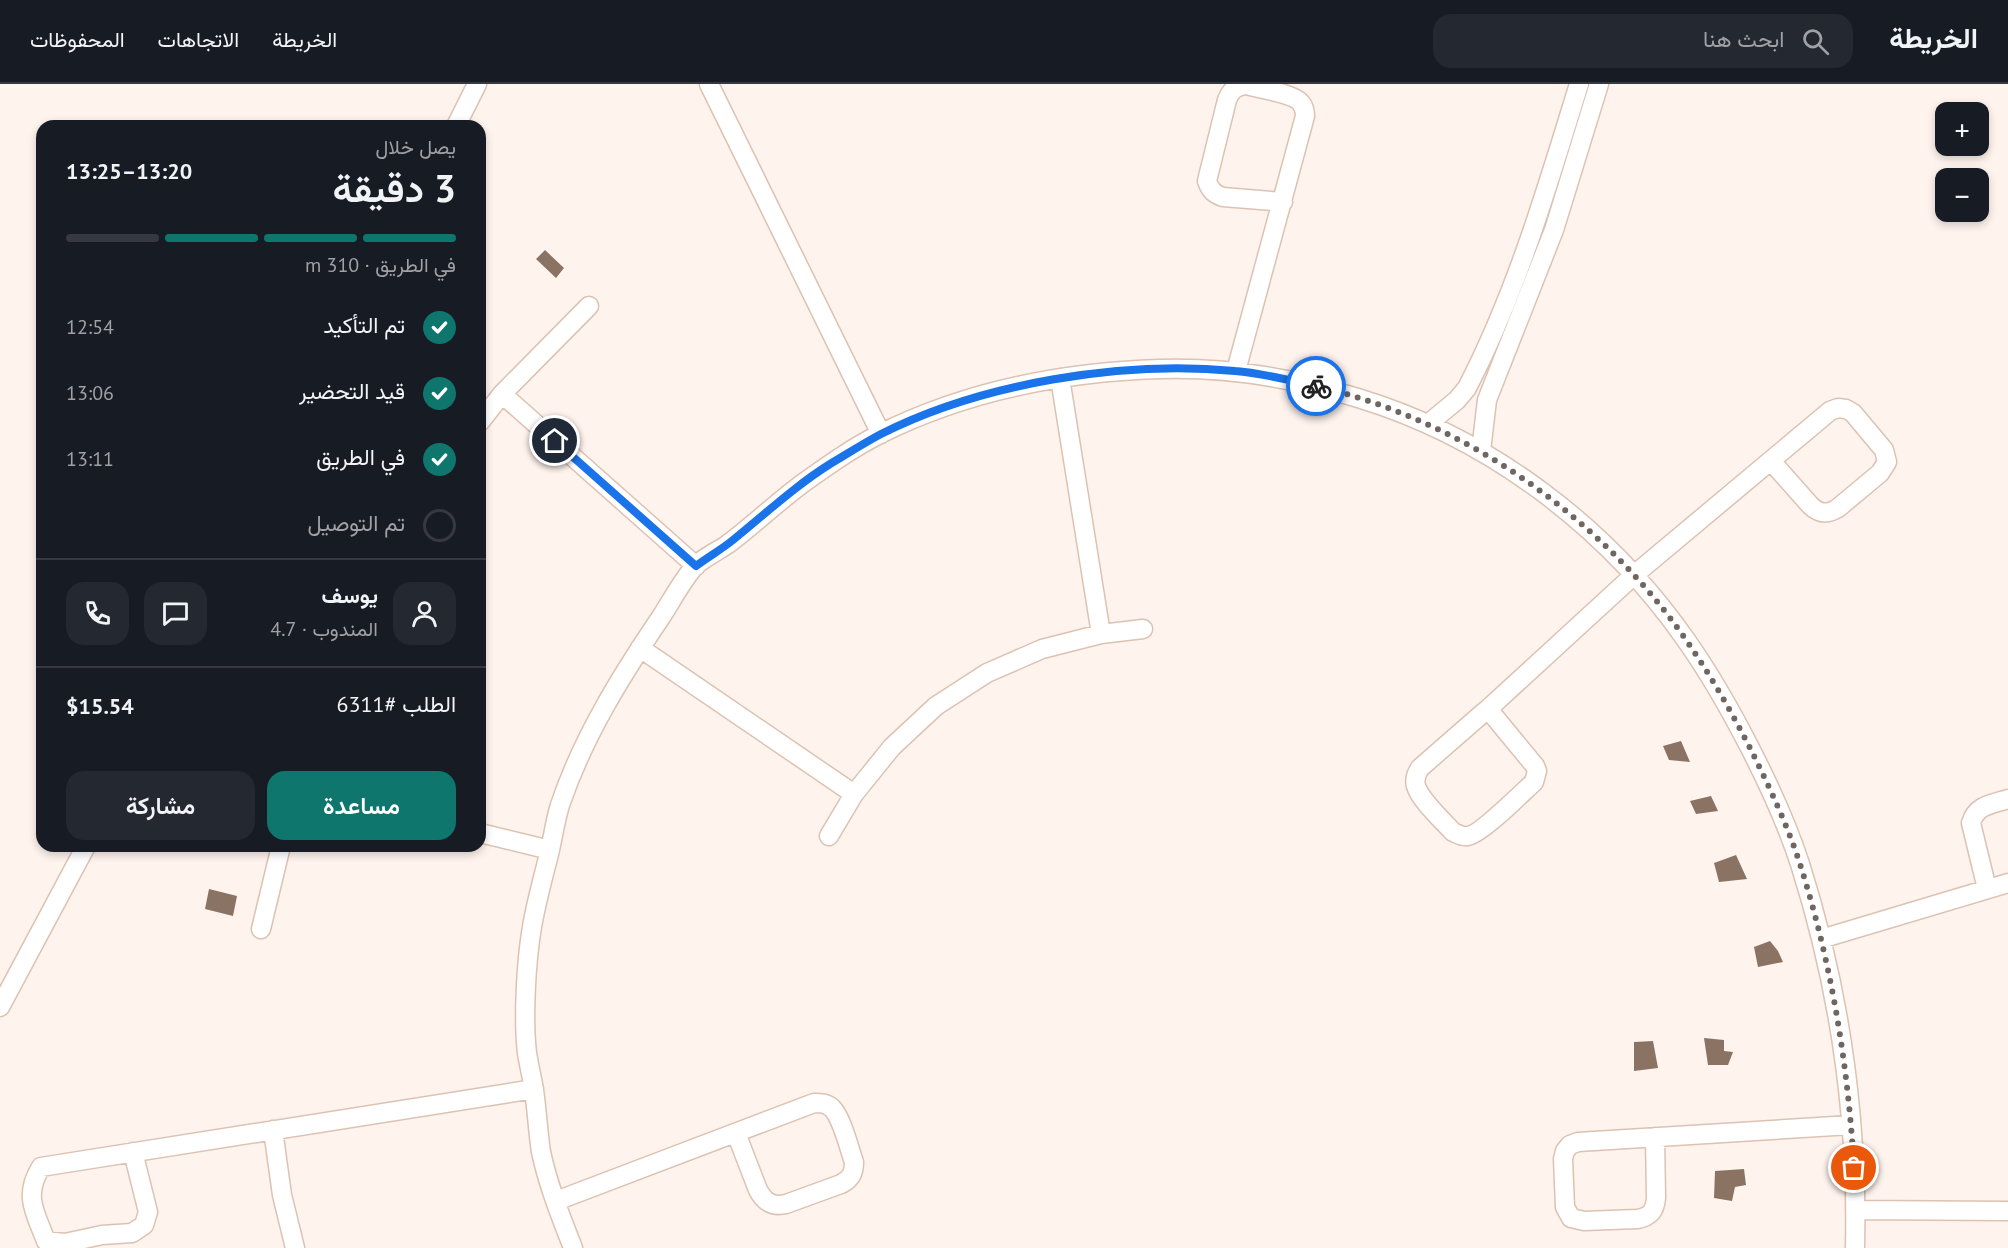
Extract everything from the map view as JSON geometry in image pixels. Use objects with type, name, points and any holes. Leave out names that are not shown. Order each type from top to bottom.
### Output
[{"type":"street","points":[[459,120],[477,84]]},
{"type":"street","points":[[709,84],[881,434]]},
{"type":"street","points":[[1428,424],[1457,400],[1467,388],[1492,335],[1536,223],[1579,84]]},
{"type":"street","points":[[1481,451],[1487,400],[1526,306],[1554,230],[1599,84]]},
{"type":"street","points":[[1236,371],[1283,202],[1305,116],[1300,101],[1293,97],[1246,85],[1234,88],[1227,99],[1208,173],[1207,181],[1210,189],[1216,195],[1223,197],[1283,202]]},
{"type":"street","points":[[486,414],[502,394],[589,306]]},
{"type":"street","points":[[1492,335],[1509,343]]},
{"type":"street","points":[[573,1248],[555,1201],[542,1154],[526,1047],[527,987],[532,928],[558,810],[580,753],[608,699],[696,566],[732,541],[778,501],[828,465],[881,434],[939,410],[999,391],[1060,378],[1119,370],[1179,368],[1236,371],[1335,391],[1382,405],[1428,424],[1481,451],[1536,488],[1588,529],[1634,575],[1686,640],[1736,720],[1768,783],[1799,860],[1821,939],[1835,1001],[1851,1125],[1856,1210],[1855,1248]]},
{"type":"street","points":[[1060,378],[1101,634]]},
{"type":"street","points":[[502,394],[696,566]]},
{"type":"street","points":[[1488,709],[1535,766],[1536,776],[1534,782],[1479,831],[1466,837],[1453,832],[1419,793],[1415,785],[1415,776],[1420,768],[1634,575],[1830,411],[1838,408],[1846,409],[1853,414],[1884,450],[1887,462],[1880,473],[1838,508],[1823,513],[1816,511],[1810,505],[1771,461]]},
{"type":"street","points":[[829,836],[854,794],[892,747],[945,701],[987,674],[1042,649],[1101,634],[1143,629]]},
{"type":"street","points":[[640,648],[854,794]]},
{"type":"street","points":[[1988,889],[1971,823],[1978,809],[2008,799]]},
{"type":"street","points":[[486,834],[550,850]]},
{"type":"street","points":[[0,1007],[83,852]]},
{"type":"street","points":[[261,929],[280,852]]},
{"type":"street","points":[[1821,939],[2008,883]]},
{"type":"street","points":[[133,1152],[148,1212],[144,1225],[132,1233],[102,1235],[65,1243],[46,1241],[32,1205],[32,1181],[41,1167],[133,1152],[534,1089]]},
{"type":"street","points":[[555,1201],[814,1103],[823,1103],[831,1107],[836,1114],[854,1162],[854,1169],[847,1181],[841,1184],[786,1204],[778,1206],[769,1204],[758,1191],[736,1133]]},
{"type":"street","points":[[1655,1137],[1656,1206],[1652,1213],[1645,1218],[1638,1219],[1584,1221],[1571,1218],[1565,1207],[1563,1159],[1570,1145],[1578,1142],[1655,1137],[1851,1125]]},
{"type":"street","points":[[273,1130],[282,1195],[295,1248]]},
{"type":"street","points":[[1856,1210],[2008,1211]]},
{"type":"building","points":[[545,250],[564,268],[556,278],[536,259]]},
{"type":"building","points":[[1681,741],[1690,762],[1669,760],[1663,746]]},
{"type":"building","points":[[1711,796],[1718,811],[1696,814],[1690,801]]},
{"type":"building","points":[[1736,855],[1747,879],[1719,882],[1714,863]]},
{"type":"building","points":[[209,889],[237,896],[233,916],[205,909]]},
{"type":"building","points":[[1770,941],[1783,962],[1758,967],[1754,947]]},
{"type":"building","points":[[1704,1038],[1724,1040],[1724,1051],[1733,1052],[1728,1065],[1708,1065]]},
{"type":"building","points":[[1653,1041],[1658,1068],[1634,1071],[1634,1042]]},
{"type":"building","points":[[1744,1169],[1746,1185],[1735,1187],[1732,1201],[1714,1198],[1715,1171]]},
{"type":"way so far","points":[[1316,386],[1382,405],[1428,424],[1481,451],[1536,488],[1588,529],[1634,575],[1686,640],[1740,728],[1768,783],[1799,860],[1835,1001],[1844,1063],[1854,1168]]},
{"type":"route","points":[[555,441],[696,566],[732,541],[778,501],[828,465],[881,434],[939,410],[999,391],[1060,378],[1119,370],[1179,368],[1236,371],[1316,386]]}]
